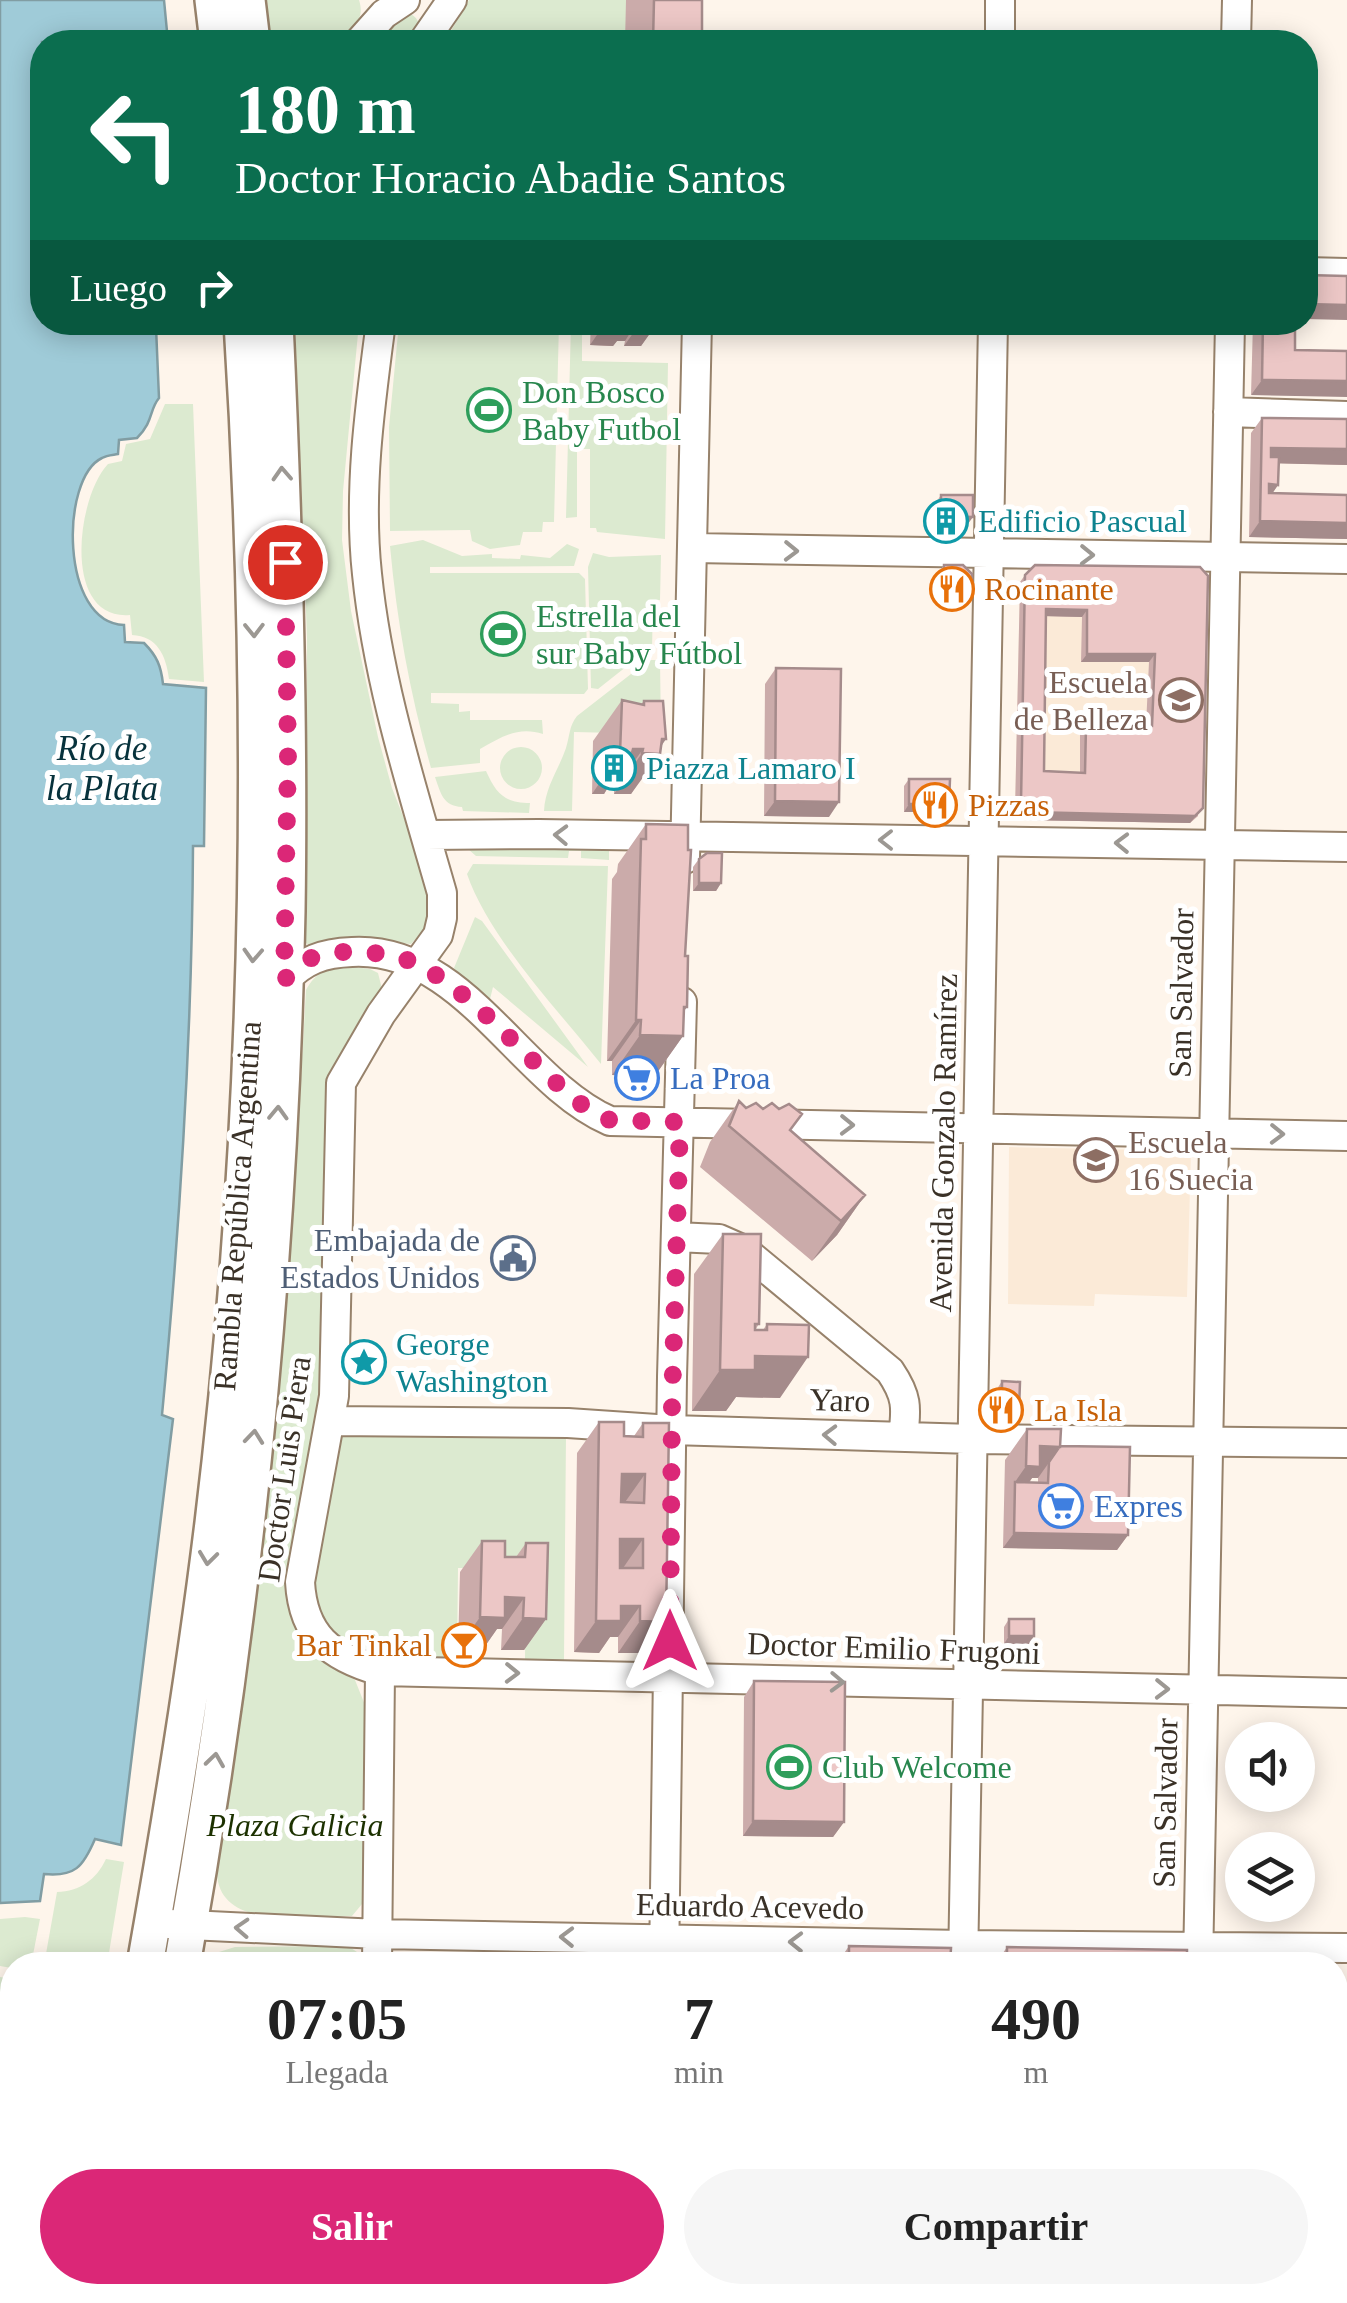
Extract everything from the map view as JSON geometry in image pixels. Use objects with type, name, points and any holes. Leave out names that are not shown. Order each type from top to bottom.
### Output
[{"type":"main road","points":[[213,0],[217,30]]},
{"type":"main road","points":[[247,0],[251,30]]},
{"type":"main road","name":"Rambla República Argentina","points":[[147,1952],[196,1652],[236,1273],[256,833],[252,526],[243,335]]},
{"type":"main road","name":"Rambla República Argentina","points":[[184,1952],[226,1675],[268,1282],[284,980],[286,596],[276,335]]},
{"type":"street","points":[[370,28],[405,0]]},
{"type":"street","points":[[412,0],[427,30]]},
{"type":"street","points":[[434,30],[452,0]]},
{"type":"street","points":[[1000,0],[1000,30]]},
{"type":"street","points":[[1236,30],[1237,0]]},
{"type":"street","points":[[1318,272],[1347,273]]},
{"type":"street","name":"Doctor Luis Piera","points":[[380,335],[366,466],[366,571],[388,700],[442,893],[442,918],[438,935],[381,1014],[341,1083],[331,1421],[304,1552],[301,1600],[322,1643],[338,1656],[380,1671]]},
{"type":"street","points":[[685,877],[697,335]]},
{"type":"street","name":"Avenida Gonzalo Ramírez","points":[[963,1952],[994,335]]},
{"type":"street","name":"San Salvador","points":[[1198,1952],[1230,335]]},
{"type":"street","points":[[1228,412],[1347,416]]},
{"type":"street","points":[[694,548],[1347,559]]},
{"type":"street","points":[[426,835],[1347,846]]},
{"type":"street","points":[[284,980],[311,958],[340,952],[379,954],[420,964],[473,1005],[593,1113],[610,1120],[1347,1136]]},
{"type":"street","points":[[664,1952],[683,972]]},
{"type":"street","points":[[676,1237],[719,1239],[738,1246],[890,1372],[904,1392],[904,1436]]},
{"type":"street","name":"Yaro","points":[[331,1421],[568,1423],[593,1427],[973,1439],[1347,1443]]},
{"type":"street","points":[[377,1952],[380,1671]]},
{"type":"street","name":"Doctor Emilio Frugoni","points":[[380,1671],[1347,1693]]},
{"type":"street","name":"Eduardo Acevedo","points":[[152,1922],[664,1952]]},
{"type":"street","name":"Eduardo Acevedo","points":[[1272,1952],[1347,1948]]},
{"type":"shaded area","points":[[1020,582],[1202,584],[1198,816],[1190,823],[1023,820],[1015,811]]},
{"type":"shaded area","points":[[1009,1147],[1191,1151],[1187,1297],[1095,1294],[1094,1306],[1008,1304]]},
{"type":"green space","points":[[267,0],[359,0],[360,14],[350,30],[270,30]]},
{"type":"green space","points":[[469,0],[631,0],[630,30],[452,29]]},
{"type":"green space","points":[[400,14],[410,14],[418,22],[418,30],[392,30],[392,22]]},
{"type":"green space","points":[[295,335],[358,335],[342,540],[351,611],[378,737],[392,788],[431,887],[434,918],[411,944],[358,940],[311,947],[306,943],[307,638]]},
{"type":"green space","name":"Don Bosco Baby Futbol","points":[[398,335],[559,335],[554,522],[543,522],[542,532],[523,532],[520,545],[490,549],[472,541],[470,530],[390,531],[389,427]]},
{"type":"green space","points":[[571,335],[582,335],[582,361],[668,363],[665,539],[590,528],[590,449],[577,449],[577,517],[566,518]]},
{"type":"green space","points":[[165,404],[193,404],[204,682],[169,679],[159,648],[148,639],[132,635],[130,615],[108,612],[93,599],[85,579],[83,528],[97,480],[108,464],[122,461],[126,444],[150,439]]},
{"type":"green space","points":[[423,540],[462,556],[492,554],[492,558],[550,558],[567,544],[579,549],[574,566],[430,567],[430,573],[579,573],[585,579],[588,689],[584,694],[431,693],[431,703],[459,704],[459,712],[470,711],[470,720],[542,720],[543,734],[526,731],[503,737],[480,749],[480,763],[431,768],[423,740],[405,658],[390,546]]},
{"type":"green space","points":[[593,553],[609,557],[661,555],[660,600],[653,600],[652,650],[598,689],[591,688],[588,567]]},
{"type":"green space","points":[[649,660],[660,660],[661,734],[574,732],[572,811],[544,811],[574,720]]},
{"type":"green space","points":[[521,747],[536,753],[542,768],[536,783],[521,789],[506,783],[500,768],[506,753]]},
{"type":"green space","points":[[486,771],[502,795],[530,803],[529,813],[463,811],[444,798],[435,777]]},
{"type":"green space","points":[[476,845],[609,847],[609,860],[581,858],[581,851],[569,851],[568,858],[476,856],[468,849]]},
{"type":"green space","points":[[473,864],[608,866],[601,1064],[526,973],[491,923],[467,874]]},
{"type":"green space","points":[[475,917],[482,921],[588,1067],[493,987],[490,999],[457,972],[454,968]]},
{"type":"green space","name":"Plaza Galicia","points":[[346,966],[378,973],[383,993],[346,1052],[325,1410],[295,1567],[342,1671],[355,1680],[367,1710],[362,1904],[352,1916],[269,1917],[233,1905],[222,1892],[217,1873],[273,1433],[306,990],[322,972]]},
{"type":"green space","points":[[337,1432],[566,1435],[564,1660],[525,1659],[526,1568],[458,1568],[457,1658],[359,1657],[345,1653],[308,1604]]},
{"type":"green space","points":[[106,1859],[124,1862],[109,1952],[46,1952],[57,1892],[86,1883]]},
{"type":"green space","points":[[0,1919],[40,1919],[34,1952],[0,1952]]},
{"type":"green space","points":[[348,1946],[357,1952],[219,1952],[235,1947]]},
{"type":"water","name":"Río de la Plata","points":[[0,0],[164,0],[167,30],[30,30],[30,335],[156,335],[159,398],[146,426],[137,438],[119,440],[118,454],[102,458],[88,471],[79,492],[73,548],[78,577],[88,601],[103,618],[124,625],[125,642],[144,643],[148,648],[158,662],[163,684],[206,688],[204,846],[193,846],[184,1131],[162,1415],[173,1419],[121,1845],[95,1839],[77,1868],[63,1874],[44,1874],[40,1901],[0,1903]]},
{"type":"building","points":[[654,0],[702,0],[702,30],[653,30]]},
{"type":"building","points":[[1318,275],[1347,276],[1347,305],[1318,304]]},
{"type":"building","points":[[1263,335],[1295,335],[1295,350],[1347,351],[1347,381],[1262,380]]},
{"type":"building","points":[[1262,418],[1347,419],[1347,449],[1271,448],[1271,457],[1279,457],[1278,485],[1269,484],[1269,493],[1347,495],[1347,523],[1260,521]]},
{"type":"building","points":[[941,495],[973,495],[973,517],[941,516]]},
{"type":"building","points":[[944,565],[963,565],[972,574],[972,590],[943,589]]},
{"type":"building","points":[[1035,565],[1200,567],[1208,576],[1203,808],[1195,816],[1028,812],[1021,803],[1025,575]],"holes":[[[1046,609],[1087,610],[1087,654],[1155,654],[1152,726],[1086,726],[1085,773],[1044,771]]]},
{"type":"building","points":[[776,668],[841,669],[839,802],[775,801]]},
{"type":"building","points":[[622,700],[644,705],[644,701],[663,701],[666,739],[662,739],[660,754],[642,753],[643,749],[620,753]]},
{"type":"building","points":[[909,779],[950,779],[949,804],[909,804]]},
{"type":"building","points":[[646,824],[688,825],[691,850],[683,1036],[640,1035],[641,1020],[636,1020],[641,839],[646,839]]},
{"type":"building","points":[[707,853],[722,853],[721,883],[699,883],[699,859]]},
{"type":"building","points":[[739,1101],[746,1108],[756,1103],[763,1109],[772,1103],[779,1109],[789,1104],[802,1114],[790,1130],[865,1195],[841,1221],[729,1126]]},
{"type":"building","points":[[723,1234],[761,1234],[759,1324],[755,1324],[755,1330],[767,1330],[767,1324],[809,1325],[808,1357],[755,1356],[755,1370],[720,1370]]},
{"type":"building","points":[[1002,1381],[1020,1382],[1019,1411],[1006,1411]]},
{"type":"building","points":[[599,1422],[624,1422],[624,1436],[643,1437],[643,1423],[669,1423],[666,1622],[640,1621],[640,1606],[621,1606],[621,1621],[596,1621]],"holes":[[[622,1474],[645,1474],[644,1503],[621,1502]],[[620,1539],[643,1539],[643,1568],[620,1568]]]},
{"type":"building","points":[[1027,1429],[1061,1429],[1060,1447],[1040,1446],[1040,1467],[1026,1466]]},
{"type":"building","name":"Expres","points":[[1060,1446],[1130,1447],[1128,1535],[1014,1533],[1015,1482],[1048,1483],[1049,1462]]},
{"type":"building","points":[[482,1541],[505,1541],[505,1557],[525,1557],[526,1543],[548,1543],[546,1619],[523,1618],[524,1598],[505,1597],[505,1618],[480,1617]]},
{"type":"building","points":[[1009,1619],[1034,1619],[1034,1636],[1009,1636]]},
{"type":"building","name":"Club Welcome","points":[[754,1681],[845,1682],[844,1822],[753,1821]]},
{"type":"building","points":[[849,1946],[951,1948],[951,1952],[849,1952]]},
{"type":"building","points":[[1007,1947],[1187,1950],[1187,1952],[1007,1952]]},
{"type":"place","name":"Don Bosco Baby Futbol","points":[[489,410]]},
{"type":"place","name":"Edificio Pascual","points":[[946,521]]},
{"type":"place","name":"Rocinante","points":[[952,589]]},
{"type":"place","name":"Estrella del sur Baby Fútbol","points":[[503,634]]},
{"type":"place","name":"Escuela de Belleza","points":[[1181,700]]},
{"type":"place","name":"Piazza Lamaro I","points":[[614,768]]},
{"type":"place","name":"Pizzas","points":[[935,805]]},
{"type":"place","name":"La Proa","points":[[637,1078]]},
{"type":"place","name":"Escuela 16 Suecia","points":[[1096,1160]]},
{"type":"place","name":"Embajada de Estados Unidos","points":[[513,1258]]},
{"type":"place","name":"George Washington","points":[[364,1362]]},
{"type":"place","name":"La Isla","points":[[1001,1410]]},
{"type":"place","name":"Expres","points":[[1061,1506]]},
{"type":"place","name":"Bar Tinkal","points":[[464,1645]]},
{"type":"place","name":"Club Welcome","points":[[789,1767]]},
{"type":"route","points":[[285,562],[288,754],[284,980],[311,958],[340,952],[379,954],[420,964],[473,1005],[593,1113],[610,1120],[680,1122],[670,1641]]}]
